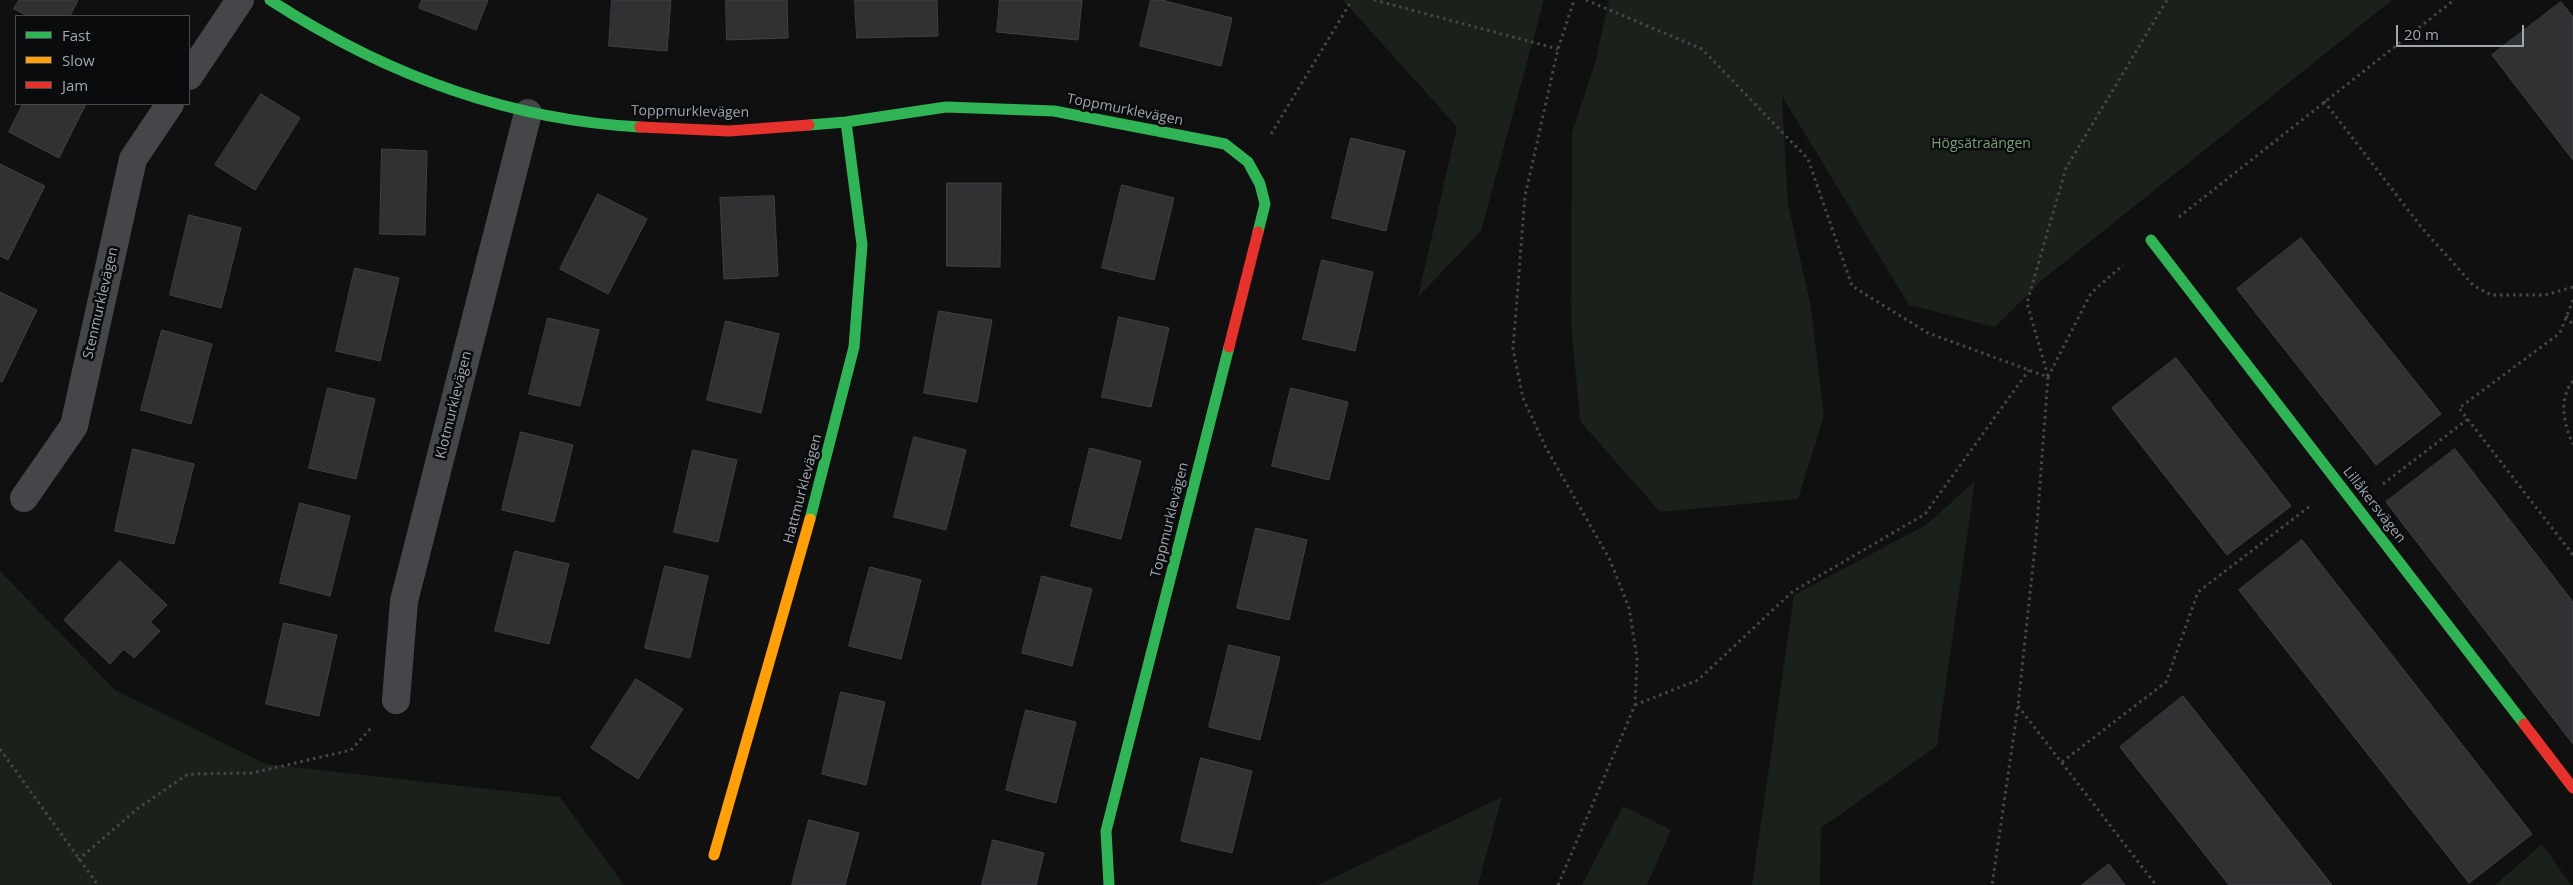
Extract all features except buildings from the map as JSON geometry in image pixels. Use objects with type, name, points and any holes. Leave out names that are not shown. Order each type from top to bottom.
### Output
[{"type":"street","points":[[190,75],[240,0]]},
{"type":"street","name":"Toppmurklevägen","points":[[270,0],[307,24],[366,56],[444,88],[528,113],[608,125],[729,131],[846,122],[946,107],[1054,111],[1225,144],[1239,153],[1251,165],[1262,184],[1265,204],[1106,832],[1109,885]]},
{"type":"street","name":"Stenmurklevägen","points":[[24,498],[74,426],[133,159],[169,105]]},
{"type":"street","name":"Klotmurklevägen","points":[[396,700],[404,601],[528,113]]},
{"type":"street","name":"Hattmurklevägen","points":[[714,855],[799,562],[854,347],[862,245],[846,122]]},
{"type":"street","name":"Lillåkersvägen","points":[[2151,240],[2573,788]]},
{"type":"path","points":[[1251,165],[1352,0]]},
{"type":"path","points":[[1374,0],[1558,49]]},
{"type":"path","points":[[1558,885],[1635,705],[1637,658],[1629,608],[1610,560],[1546,448],[1523,398],[1513,349],[1525,196],[1558,49],[1574,0]]},
{"type":"path","points":[[1586,0],[1702,49],[1808,159],[1852,286],[1928,333],[2048,377]]},
{"type":"path","points":[[1992,885],[2018,706],[2036,537],[2048,377],[2027,303],[2066,168],[2167,0]]},
{"type":"path","points":[[2048,377],[2091,293],[2151,240],[2324,101],[2454,0]]},
{"type":"path","points":[[2324,101],[2422,228],[2473,285],[2492,295],[2545,294],[2573,287]]},
{"type":"path","points":[[2573,300],[2560,333],[2460,408],[2573,555]]},
{"type":"path","points":[[2566,316],[2573,325]]},
{"type":"path","points":[[1635,705],[1698,680],[1792,592],[1924,514],[2029,370]]},
{"type":"path","points":[[2573,381],[2564,398],[2564,412],[2573,444]]},
{"type":"path","points":[[2355,506],[2468,419]]},
{"type":"path","points":[[2062,762],[2166,682],[2198,592],[2338,484]]},
{"type":"path","points":[[78,860],[137,809],[188,774],[252,773],[351,750],[396,700]]},
{"type":"path","points":[[2018,706],[2156,885]]},
{"type":"path","points":[[0,749],[78,860],[98,885]]},
{"type":"green space","points":[[1343,0],[1544,0],[1481,231],[1418,297],[1457,127]]},
{"type":"green space","name":"Högsätraängen","points":[[1609,0],[2392,0],[2042,280],[1995,327],[1909,305],[1782,96],[1788,204],[1811,308],[1824,416],[1798,499],[1660,512],[1580,421],[1571,322],[1572,133],[1595,63]]},
{"type":"green space","points":[[1975,481],[1937,746],[1821,828],[1820,885],[1752,885],[1794,595],[1926,525]]},
{"type":"green space","points":[[0,571],[115,690],[266,764],[560,797],[624,885],[0,885]]},
{"type":"green space","points":[[1502,797],[1478,885],[1318,885]]},
{"type":"green space","points":[[1623,806],[1671,830],[1647,885],[1582,885]]},
{"type":"green space","points":[[2542,844],[2571,885],[2495,885]]},
{"type":"traffic: fast","points":[[270,0],[312,26],[356,49],[446,88],[493,103],[541,114],[590,122],[640,127]]},
{"type":"traffic: fast","points":[[809,125],[846,122],[946,107],[1054,111],[1225,144],[1248,162],[1260,184],[1265,204],[1258,232]]},
{"type":"traffic: fast","points":[[810,519],[854,347],[862,245],[846,122]]},
{"type":"traffic: fast","points":[[2151,240],[2524,724]]},
{"type":"traffic: fast","points":[[1109,885],[1106,831],[1229,347]]},
{"type":"traffic: slow","points":[[714,855],[810,519]]},
{"type":"traffic: jam","points":[[640,127],[729,131],[809,125]]},
{"type":"traffic: jam","points":[[1229,347],[1258,232]]},
{"type":"traffic: jam","points":[[2524,724],[2573,788]]}]
